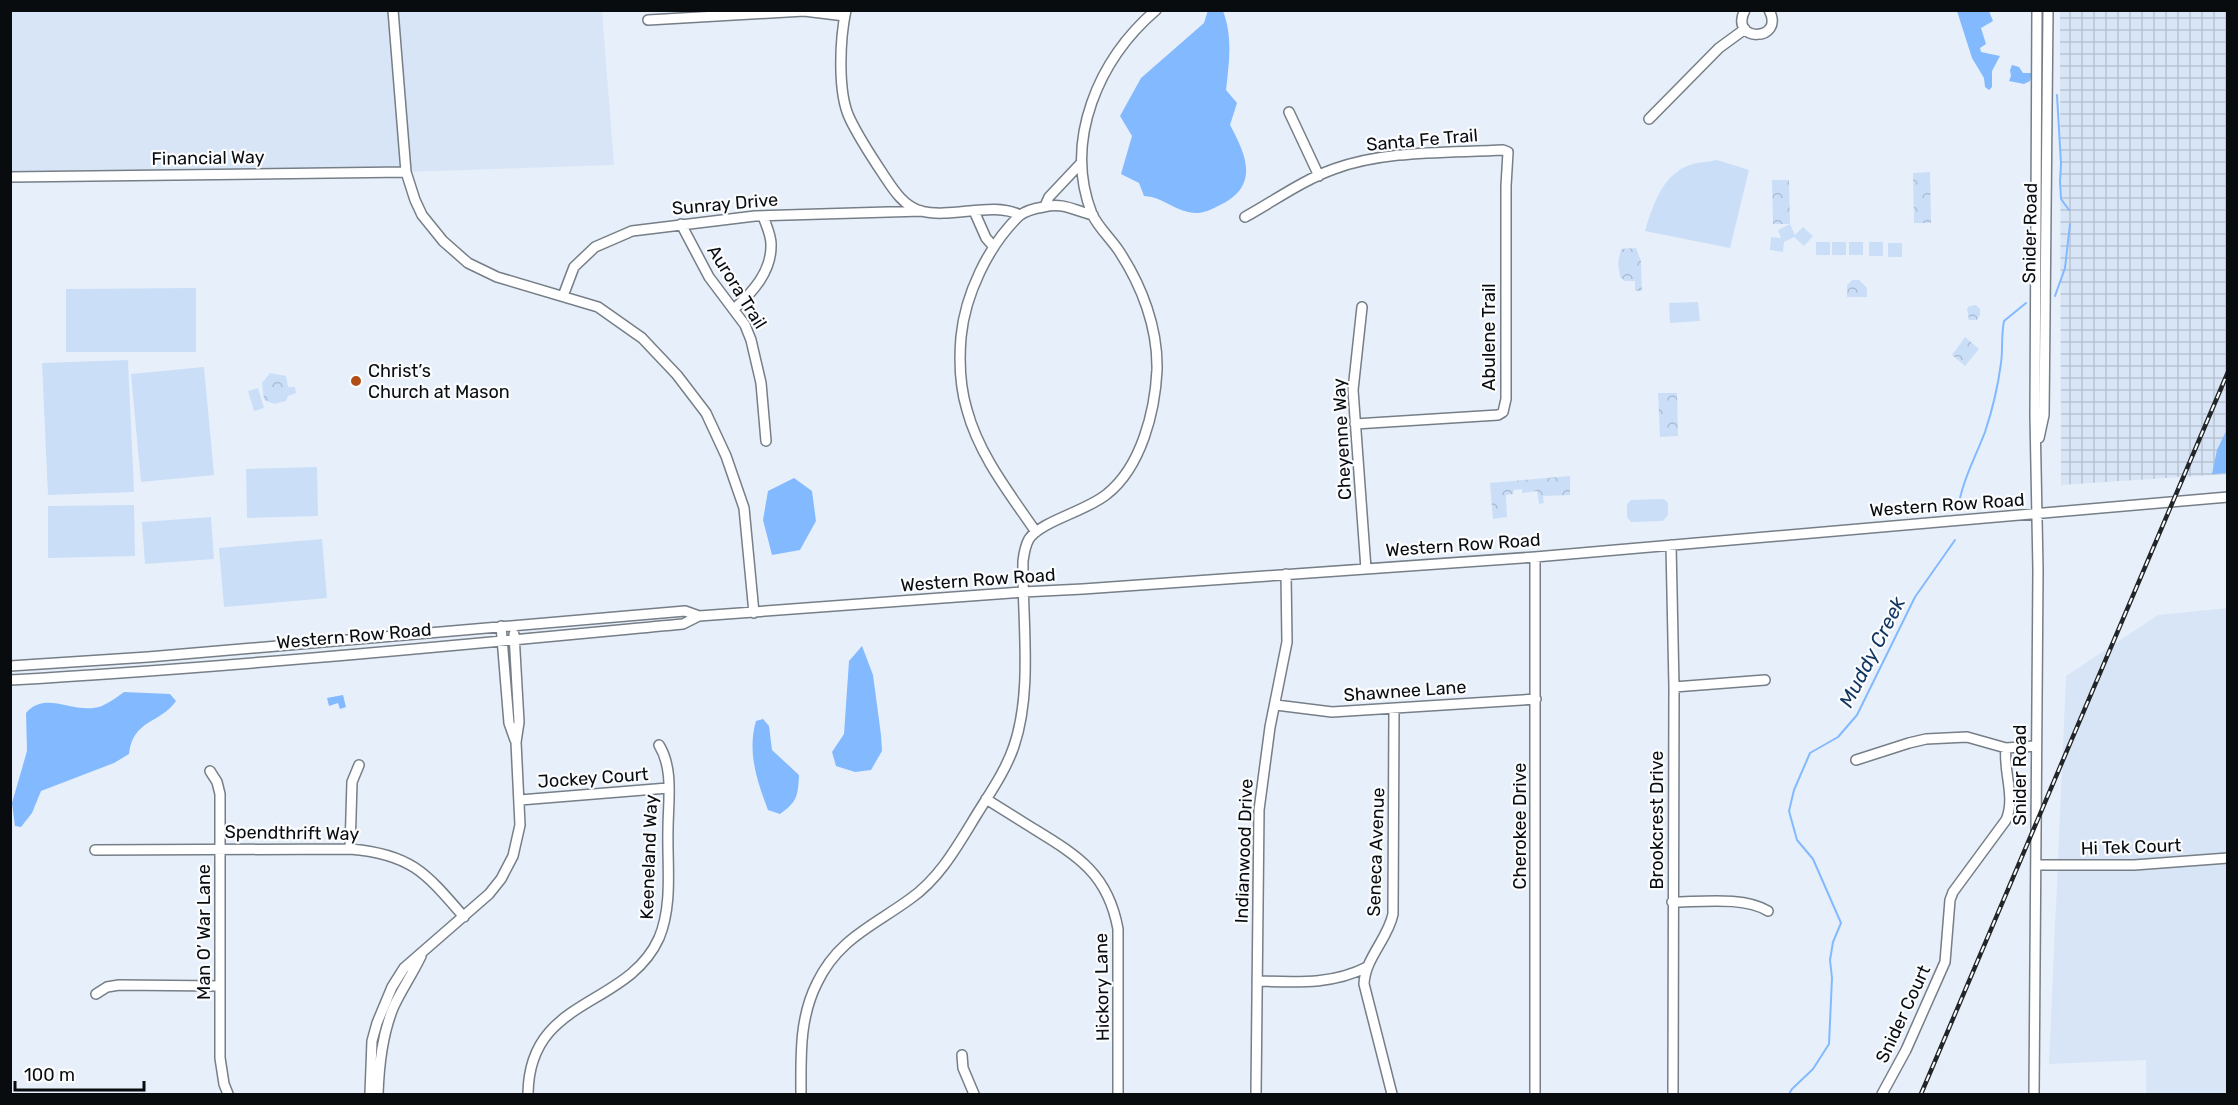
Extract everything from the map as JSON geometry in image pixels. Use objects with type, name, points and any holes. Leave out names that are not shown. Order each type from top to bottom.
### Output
[{"type":"street","points":[[393,10],[406,172],[422,215],[454,253],[477,268],[497,277],[598,307],[642,338],[677,375],[706,413],[726,456],[744,508],[754,613]]},
{"type":"street","points":[[801,1095],[805,1014],[825,967],[851,938],[925,887],[949,858],[1006,765],[1019,729],[1024,678],[1025,548],[1036,532],[1100,500],[1118,484],[1143,440],[1153,397],[1157,352],[1148,309],[1125,261],[1093,215],[1081,163],[1086,120],[1097,89],[1122,45],[1156,10]]},
{"type":"street","points":[[1745,10],[1742,21],[1745,29],[1757,35],[1767,32],[1773,20],[1769,10]]},
{"type":"street","name":"Snider Road","points":[[2034,1095],[2037,10]]},
{"type":"street","name":"Snider Road","points":[[2036,456],[2044,415],[2048,10]]},
{"type":"street","points":[[648,20],[804,11],[845,13],[843,88],[849,119],[893,190],[906,203],[922,211]]},
{"type":"street","points":[[1649,119],[1719,48],[1745,29]]},
{"type":"street","points":[[1289,112],[1319,176]]},
{"type":"street","name":"Santa Fe Trail","points":[[1245,218],[1319,176],[1369,159],[1507,150]]},
{"type":"street","name":"Abulene Trail","points":[[1355,424],[1498,415],[1503,412],[1506,399],[1507,150]]},
{"type":"street","points":[[1045,206],[1049,197],[1081,163]]},
{"type":"street","name":"Financial Way","points":[[10,177],[406,172]]},
{"type":"street","points":[[1036,532],[979,443],[966,407],[960,357],[963,325],[976,283],[994,247],[1020,215],[1045,206],[1064,205],[1093,215]]},
{"type":"street","name":"Sunray Drive","points":[[563,296],[574,267],[595,247],[632,231],[763,216],[1010,210],[1020,215]]},
{"type":"street","points":[[974,211],[986,238],[994,247]]},
{"type":"street","points":[[734,309],[745,299],[765,273],[770,258],[771,242],[763,216]]},
{"type":"street","name":"Aurora Trail","points":[[681,224],[709,277],[745,325],[757,359],[766,441]]},
{"type":"street","name":"Cheyenne Way","points":[[1362,307],[1354,377],[1355,424],[1366,569]]},
{"type":"street","name":"Western Row Road","points":[[10,666],[148,657],[685,611],[699,616],[754,613],[1023,591],[1083,590],[1535,557],[2228,497]]},
{"type":"street","name":"Brookcrest Drive","points":[[1671,545],[1674,687],[1673,1095]]},
{"type":"street","name":"Cherokee Drive","points":[[1535,557],[1535,1095]]},
{"type":"street","name":"Indianwood Drive","points":[[1256,1095],[1259,810],[1270,728],[1287,642],[1287,574]]},
{"type":"street","name":"Western Row Road","points":[[10,680],[514,640],[683,624],[699,616]]},
{"type":"street","points":[[501,626],[508,723],[516,742]]},
{"type":"street","points":[[370,1095],[372,1041],[383,1004],[404,968],[423,954],[489,894],[507,868],[518,838],[520,800],[516,742],[519,722],[513,626]]},
{"type":"street","points":[[1674,687],[1766,680]]},
{"type":"street","name":"Shawnee Lane","points":[[1275,705],[1332,712],[1536,699]]},
{"type":"street","name":"Seneca Avenue","points":[[1392,1095],[1364,984],[1368,967],[1390,926],[1393,914],[1394,709]]},
{"type":"street","points":[[1856,760],[1909,742],[1926,739],[1968,737],[2006,748],[2036,746]]},
{"type":"street","name":"Keeneland Way","points":[[528,1095],[532,1061],[552,1028],[571,1012],[635,970],[658,940],[667,903],[668,788],[668,762],[659,745]]},
{"type":"street","name":"Snider Court","points":[[1882,1095],[1906,1050],[1945,962],[1950,900],[1953,892],[2006,820],[2010,810],[2011,801],[2004,762],[2006,748]]},
{"type":"street","points":[[350,849],[352,782],[359,765]]},
{"type":"street","name":"Man O’ War Lane","points":[[210,771],[217,782],[220,794],[220,1058],[228,1095]]},
{"type":"street","name":"Jockey Court","points":[[520,800],[668,788]]},
{"type":"street","name":"Hickory Lane","points":[[987,799],[1077,857],[1096,875],[1112,903],[1118,929],[1118,1095]]},
{"type":"street","name":"Spendthrift Way","points":[[95,850],[350,849],[385,854],[409,863],[434,882],[464,917]]},
{"type":"street","name":"Hi Tek Court","points":[[2036,865],[2134,865],[2228,858]]},
{"type":"street","points":[[1672,902],[1744,903],[1756,905],[1768,911]]},
{"type":"street","points":[[378,1095],[381,1055],[387,1024],[394,1006],[423,954]]},
{"type":"street","points":[[1257,981],[1326,981],[1351,975],[1368,967]]},
{"type":"street","points":[[96,994],[107,987],[119,985],[220,986]]},
{"type":"street","points":[[962,1055],[963,1068],[974,1095]]},
{"type":"shaded area","points":[[10,11],[602,11],[614,165],[406,172],[11,177]]},
{"type":"shaded area","points":[[2060,11],[2227,11],[2227,474],[2061,485]]},
{"type":"shaded area","points":[[2227,608],[2227,1094],[2146,1094],[2146,1060],[2049,1064],[2066,676],[2158,615]]},
{"type":"green space","points":[[1717,160],[1749,170],[1730,248],[1645,231],[1656,200],[1674,174],[1693,164]]},
{"type":"green space","points":[[1930,172],[1931,223],[1914,223],[1913,173]]},
{"type":"green space","points":[[1772,180],[1789,180],[1790,224],[1773,224]]},
{"type":"green space","points":[[1790,224],[1795,235],[1803,227],[1813,236],[1804,246],[1794,237],[1784,242],[1783,252],[1770,250],[1771,237],[1781,238],[1778,230]]},
{"type":"green space","points":[[1816,242],[1830,242],[1830,255],[1816,255]]},
{"type":"green space","points":[[1832,242],[1846,242],[1846,255],[1832,255]]},
{"type":"green space","points":[[1849,242],[1863,242],[1863,255],[1849,255]]},
{"type":"green space","points":[[1869,242],[1883,242],[1883,256],[1869,256]]},
{"type":"green space","points":[[1888,243],[1902,243],[1902,257],[1888,257]]},
{"type":"green space","points":[[1636,248],[1641,261],[1642,291],[1635,291],[1635,281],[1625,281],[1620,277],[1618,263],[1621,249]]},
{"type":"green space","points":[[1852,280],[1859,280],[1867,288],[1867,297],[1847,297],[1847,285]]},
{"type":"green space","points":[[196,288],[196,352],[66,352],[66,289]]},
{"type":"green space","points":[[1698,302],[1700,321],[1670,323],[1669,303]]},
{"type":"green space","points":[[1976,305],[1980,309],[1980,315],[1977,320],[1969,320],[1967,309],[1969,306]]},
{"type":"green space","points":[[1965,337],[1979,349],[1965,366],[1952,355]]},
{"type":"green space","points":[[128,360],[134,492],[48,495],[42,363]]},
{"type":"green space","points":[[204,367],[214,475],[141,482],[131,374]]},
{"type":"green space","points":[[270,373],[286,376],[288,387],[295,387],[296,393],[288,396],[286,401],[274,404],[264,400],[262,383]]},
{"type":"green space","points":[[258,388],[264,408],[254,411],[248,391]]},
{"type":"green space","points":[[1658,393],[1677,393],[1678,436],[1660,437]]},
{"type":"green space","points":[[317,467],[318,516],[247,518],[246,469]]},
{"type":"green space","points":[[1570,476],[1570,495],[1543,496],[1544,503],[1539,504],[1537,491],[1522,493],[1522,489],[1514,490],[1513,494],[1506,495],[1507,517],[1493,519],[1490,483]]},
{"type":"green space","points":[[1664,499],[1668,503],[1668,515],[1663,521],[1631,522],[1627,517],[1627,504],[1631,500]]},
{"type":"green space","points":[[134,505],[135,556],[48,558],[48,506]]},
{"type":"green space","points":[[211,517],[214,559],[145,564],[142,522]]},
{"type":"green space","points":[[322,539],[327,598],[224,607],[219,548]]},
{"type":"water","points":[[1208,10],[1223,11],[1226,21],[1229,50],[1226,90],[1237,103],[1230,125],[1245,160],[1246,171],[1245,181],[1240,190],[1231,198],[1207,211],[1192,213],[1156,198],[1144,196],[1139,183],[1121,174],[1132,136],[1120,116],[1141,78],[1204,23]]},
{"type":"water","points":[[1957,11],[1989,11],[1993,21],[1981,28],[1986,44],[1980,48],[1981,52],[2000,56],[1992,71],[1992,87],[1989,90],[1985,87],[1984,78],[1972,58]]},
{"type":"water","points":[[2012,65],[2019,67],[2023,73],[2032,73],[2030,81],[2024,84],[2009,81]]},
{"type":"water","points":[[2227,429],[2227,473],[2212,474],[2217,450]]},
{"type":"water","points":[[794,478],[812,491],[816,521],[800,550],[772,555],[763,520],[768,491]]},
{"type":"water","points":[[862,646],[873,675],[882,751],[871,770],[855,772],[836,766],[832,752],[844,734],[849,661]]},
{"type":"water","points":[[124,692],[170,694],[176,701],[170,708],[141,728],[136,734],[129,754],[114,763],[41,791],[32,813],[21,827],[15,826],[12,803],[27,751],[26,713],[42,703],[79,708],[99,707]]},
{"type":"water","points":[[343,695],[346,707],[340,709],[338,703],[329,706],[327,698]]},
{"type":"water","points":[[763,719],[769,726],[772,750],[799,775],[795,798],[790,806],[780,814],[768,810],[754,766],[753,733],[756,721]]},
{"type":"waterway","name":"Muddy Creek","points":[[2057,95],[2061,199],[2069,210]]},
{"type":"waterway","name":"Muddy Creek","points":[[2055,296],[2065,268],[2070,224]]},
{"type":"waterway","name":"Muddy Creek","points":[[1960,498],[1992,407],[2001,363],[2004,321],[2026,303]]},
{"type":"waterway","name":"Muddy Creek","points":[[1789,1094],[1813,1069],[1829,1044],[1832,978],[1830,960],[1833,942],[1841,923],[1813,859],[1797,840],[1789,811],[1794,790],[1810,753],[1838,737],[1857,715],[1915,597],[1955,540]]},
{"type":"railway","points":[[1921,1094],[2228,372]]},
{"type":"place","name":"Christ’s Church at Mason","points":[[356,381]]}]
